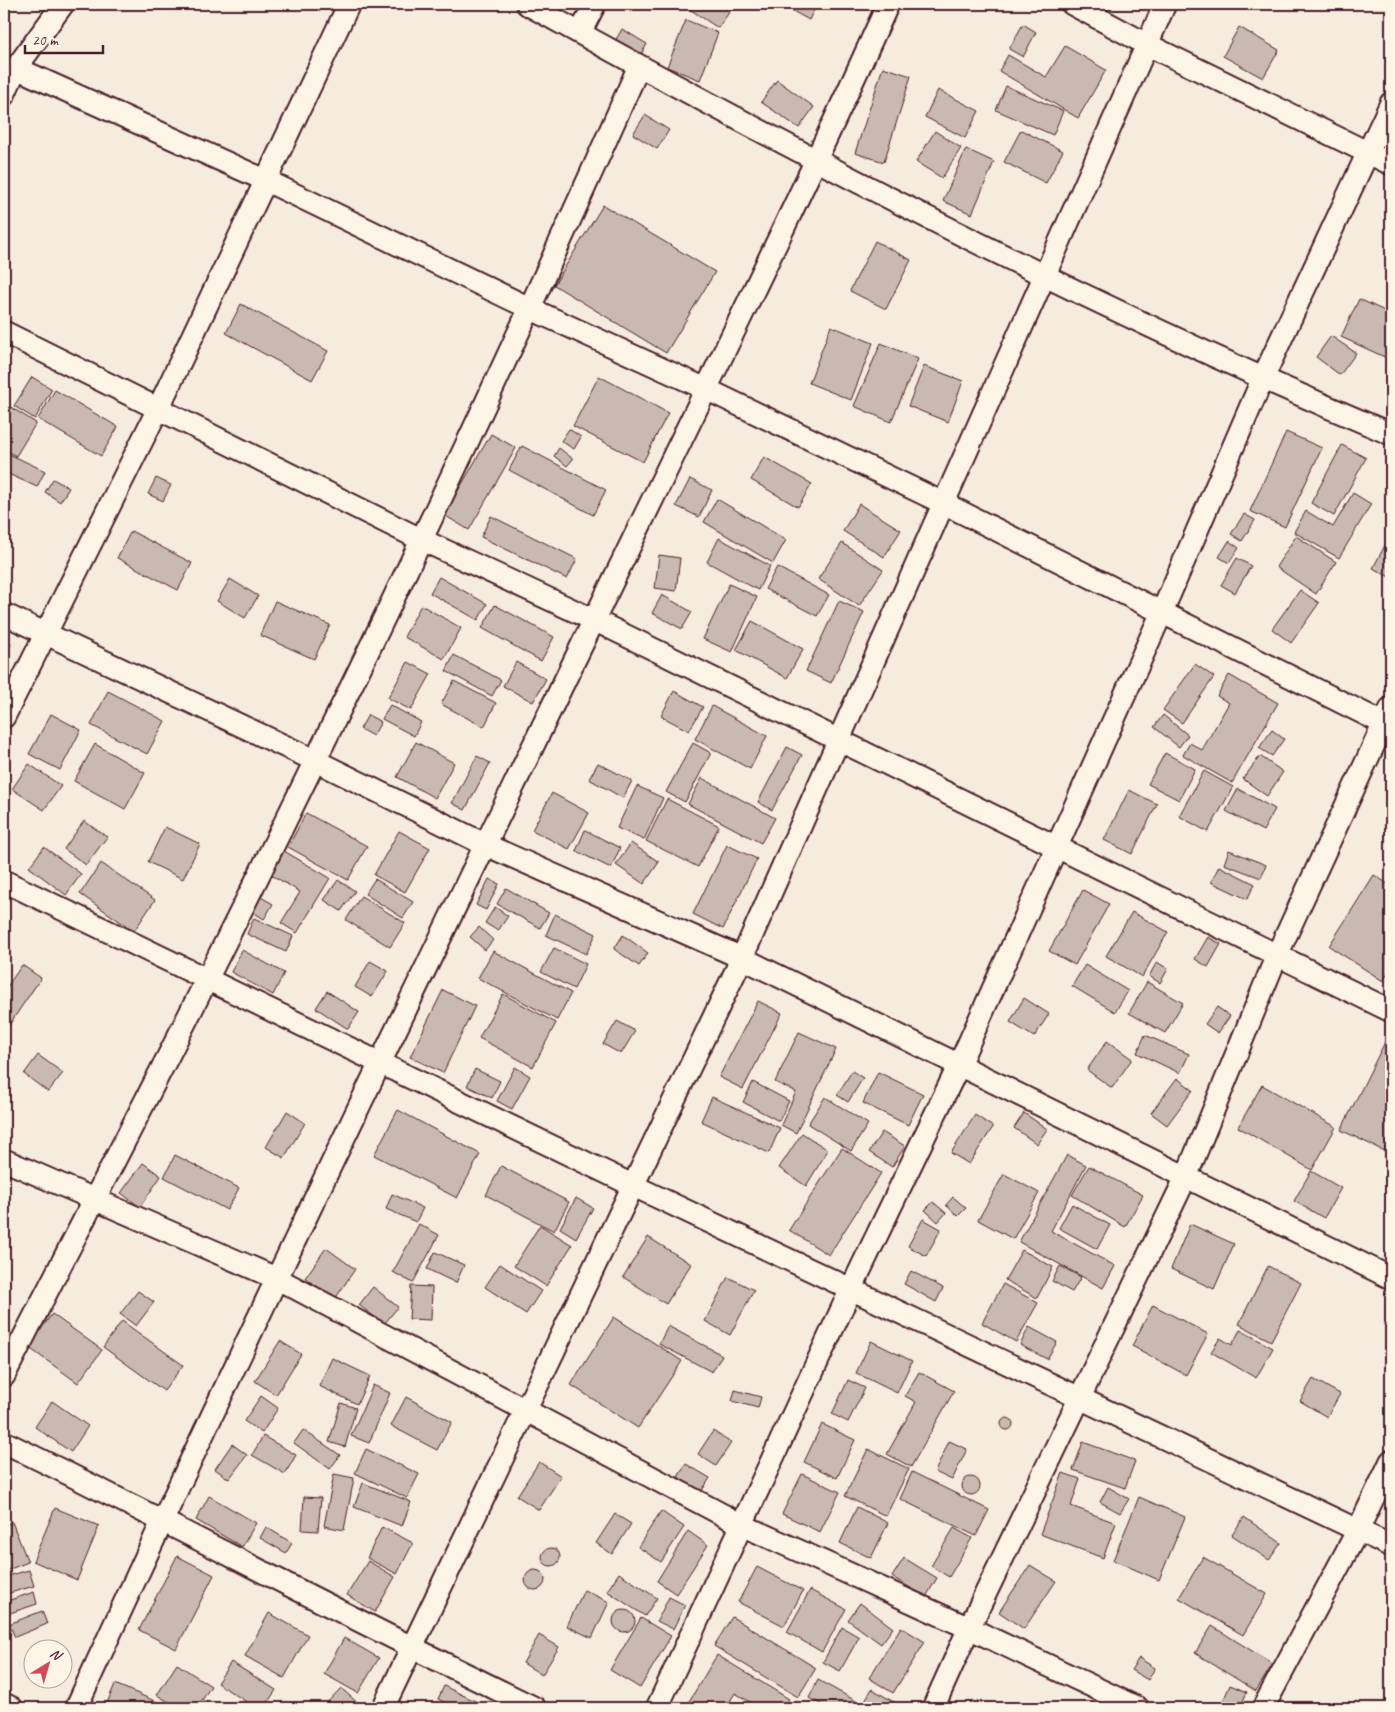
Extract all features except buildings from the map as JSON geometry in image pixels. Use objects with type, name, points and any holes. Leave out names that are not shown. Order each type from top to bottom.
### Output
[{"type":"street","points":[[4,95],[16,68],[63,4]]},
{"type":"street","points":[[4,717],[158,408],[349,4]]},
{"type":"street","points":[[527,4],[639,66],[1044,277],[1262,380],[1391,434]]},
{"type":"street","points":[[580,33],[595,4]]},
{"type":"street","points":[[76,1708],[162,1520],[381,1062],[818,160],[888,4]]},
{"type":"street","points":[[1072,4],[1146,44],[1391,164]]},
{"type":"street","points":[[383,1708],[413,1649],[742,958],[1165,4]]},
{"type":"street","points":[[4,1376],[207,979],[314,760],[531,308],[639,66]]},
{"type":"street","points":[[16,68],[265,180],[943,503],[1162,612],[1389,719],[1276,954],[1186,1177],[1079,1397],[933,1708]]},
{"type":"street","points":[[657,1708],[850,1289],[958,1067],[1162,612],[1262,380],[1391,103]]},
{"type":"street","points":[[4,332],[420,539],[594,620],[1391,1011]]},
{"type":"street","points":[[4,614],[314,760],[486,845],[742,958],[958,1067],[1391,1278]]},
{"type":"street","points":[[4,881],[634,1186],[1391,1546]]},
{"type":"street","points":[[4,1160],[93,1200],[278,1278],[742,1525],[969,1628],[1138,1708]]},
{"type":"street","points":[[4,1442],[162,1520],[413,1649],[535,1708]]},
{"type":"street","points":[[1263,1708],[1358,1530],[1391,1462]]},
{"type":"street","points":[[4,1704],[12,1708]]}]
